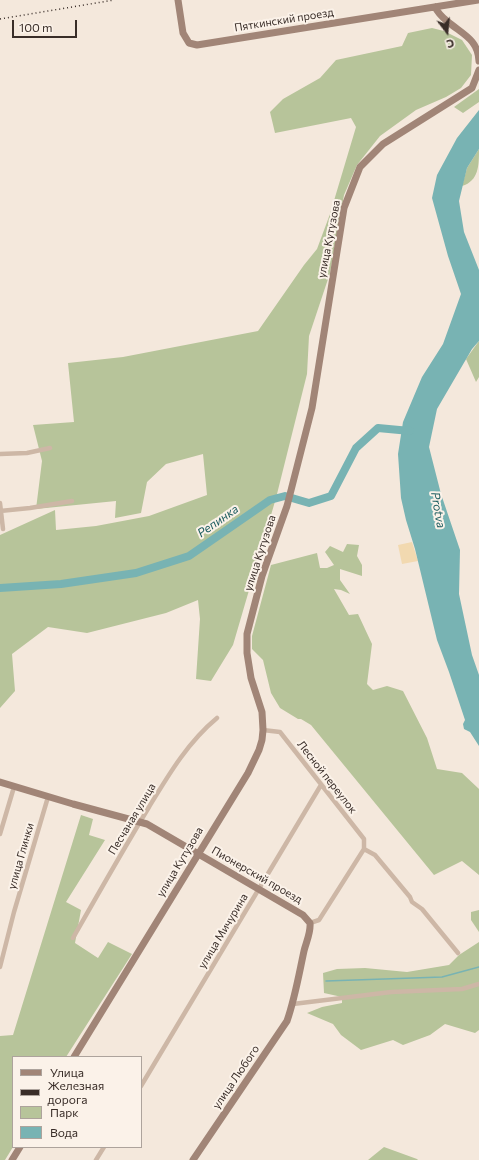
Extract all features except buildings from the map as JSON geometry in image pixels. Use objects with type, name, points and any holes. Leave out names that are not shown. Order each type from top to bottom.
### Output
[{"type":"main road","name":"Пяткинский проезд","points":[[178,0],[183,33],[189,43],[196,45],[478,0]]},
{"type":"main road","points":[[434,7],[447,22],[471,39],[479,54],[479,61]]},
{"type":"main road","name":"улица Кутузова","points":[[75,1056],[248,773],[259,750],[264,730],[262,712],[251,678],[247,653],[247,634],[262,576],[292,489],[312,408],[344,208],[360,167],[383,144],[472,88],[479,70]]},
{"type":"main road","name":"Пионерский проезд","points":[[0,782],[155,829],[302,915],[310,923]]},
{"type":"main road","points":[[293,1004],[310,932],[310,923]]},
{"type":"main road","name":"улица Любого","points":[[193,1160],[273,1043],[287,1021],[293,1004]]},
{"type":"main road","points":[[12,1160],[19,1148]]},
{"type":"street","points":[[0,454],[28,453],[50,448]]},
{"type":"street","points":[[0,511],[72,501]]},
{"type":"street","points":[[0,503],[3,529]]},
{"type":"street","name":"Песчаная улица","points":[[73,938],[139,823],[177,762],[203,730],[218,718]]},
{"type":"street","name":"Лесной переулок","points":[[264,730],[280,732],[364,839],[364,849]]},
{"type":"street","name":"улица Мичурина","points":[[142,1084],[321,786]]},
{"type":"street","points":[[0,834],[14,787]]},
{"type":"street","name":"улица Глинки","points":[[0,967],[14,912],[48,797]]},
{"type":"street","points":[[310,923],[319,920],[364,849],[375,855],[381,861],[410,897],[412,902],[422,909],[458,953]]},
{"type":"street","points":[[293,1004],[391,992],[462,989],[479,984]]},
{"type":"street","points":[[96,1160],[103,1148]]},
{"type":"green space","points":[[432,28],[444,31],[462,40],[472,55],[471,75],[461,88],[446,97],[416,110],[380,136],[357,165],[344,195],[330,273],[309,336],[307,374],[276,498],[233,645],[211,681],[196,679],[200,619],[198,600],[166,613],[87,633],[48,627],[12,654],[15,691],[0,708],[0,535],[55,510],[56,530],[96,526],[149,516],[207,495],[203,454],[166,464],[147,482],[141,513],[115,518],[116,501],[36,509],[42,461],[33,425],[74,422],[68,363],[123,357],[258,331],[304,265],[317,249],[330,214],[356,127],[351,118],[275,133],[270,112],[283,99],[320,78],[336,60],[402,46],[408,33]]},
{"type":"green space","points":[[479,89],[479,102],[463,113],[454,107]]},
{"type":"green space","points":[[479,149],[477,172],[468,184],[462,186],[467,168]]},
{"type":"green space","points":[[479,341],[479,377],[476,382],[466,359]]},
{"type":"green space","points":[[347,544],[359,545],[357,556],[362,565],[362,576],[340,569],[340,580],[350,594],[334,589],[349,615],[358,614],[372,644],[367,684],[373,690],[387,686],[403,691],[427,738],[437,769],[462,773],[479,789],[479,875],[462,861],[434,875],[311,725],[280,708],[271,693],[263,660],[252,649],[252,636],[271,565],[317,553],[320,568],[327,568],[334,565],[325,552],[330,546],[343,552]]},
{"type":"green space","points":[[81,815],[93,819],[89,835],[105,840],[66,902],[81,910],[75,943],[98,958],[108,942],[132,954],[67,1056],[12,1056],[12,1148],[5,1160],[0,1160],[0,1036],[13,1035]]},
{"type":"green space","points":[[479,910],[479,932],[471,920],[471,912]]},
{"type":"green space","points":[[479,942],[479,1030],[475,1033],[445,1024],[430,1035],[403,1045],[393,1040],[361,1050],[341,1035],[333,1024],[307,1013],[322,1007],[342,1003],[342,997],[324,993],[323,973],[337,969],[365,968],[407,972],[449,965],[459,955]]},
{"type":"green space","points":[[384,1147],[417,1159],[418,1160],[368,1160]]},
{"type":"sand","points":[[412,542],[418,561],[402,564],[398,545]]},
{"type":"water","name":"Protva","points":[[479,110],[479,149],[467,168],[459,201],[464,232],[479,270],[479,341],[472,349],[437,409],[429,447],[441,494],[460,550],[459,594],[472,655],[479,675],[479,746],[470,732],[464,729],[463,724],[465,720],[437,640],[401,498],[398,454],[403,422],[422,377],[443,344],[461,294],[448,256],[432,198],[437,175],[457,138]]},
{"type":"waterway","name":"Репинка","points":[[0,588],[61,584],[136,573],[189,556],[270,500],[285,496],[309,503],[331,496],[356,448],[378,428],[410,431]]},
{"type":"waterway","points":[[326,981],[442,977],[479,967]]},
{"type":"railway","points":[[0,19],[114,0]]}]
